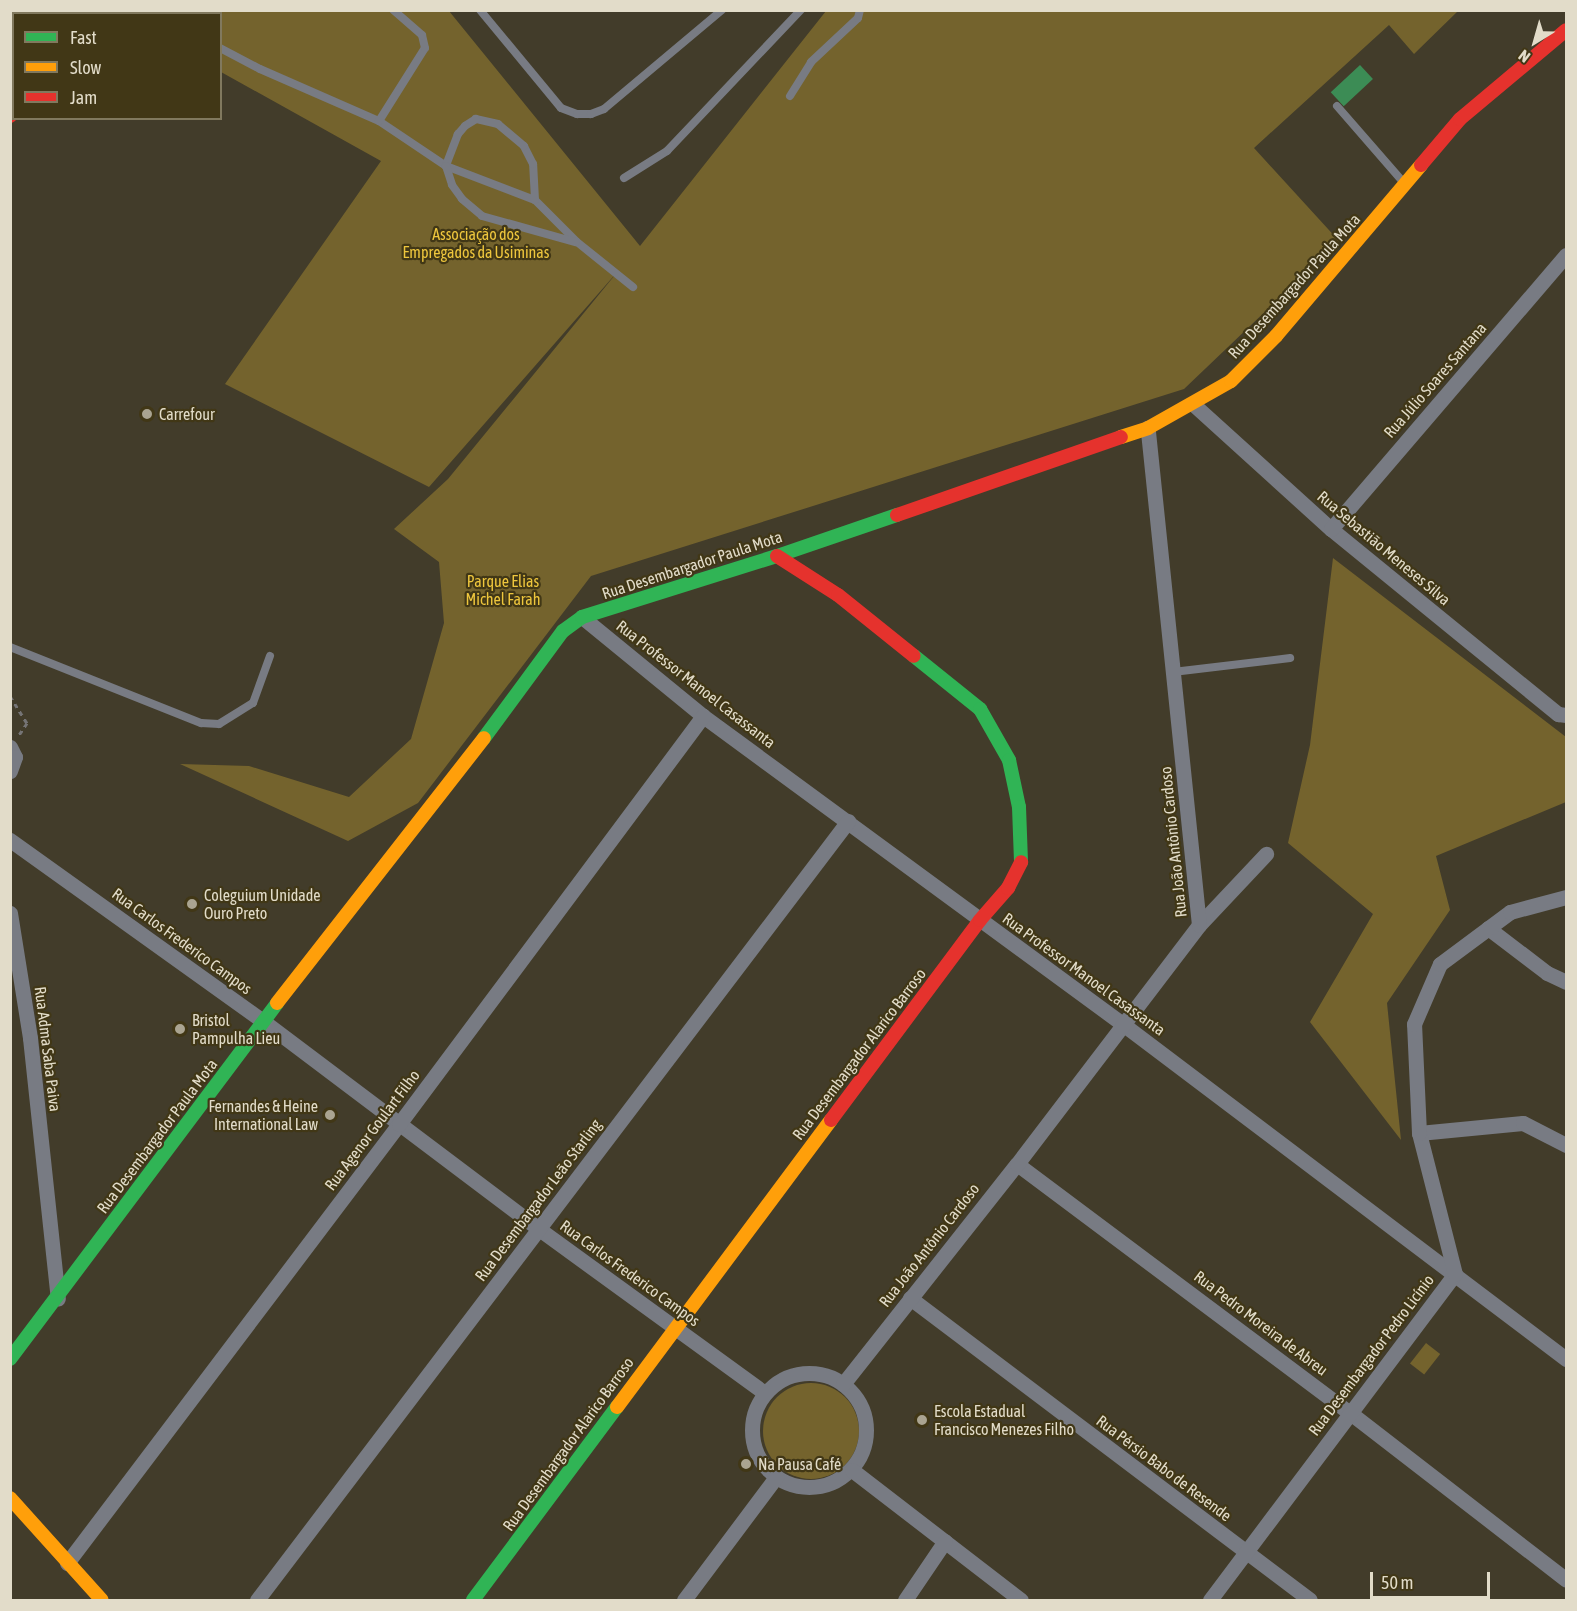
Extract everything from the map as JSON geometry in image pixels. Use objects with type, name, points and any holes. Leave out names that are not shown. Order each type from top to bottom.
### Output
[{"type":"street","name":"Rua Desembargador Paula Mota","points":[[10,1359],[58,1298],[263,1021],[440,798],[563,631],[582,617],[777,556],[1148,428],[1231,381],[1276,336],[1460,119],[1526,61],[1566,30]]},
{"type":"street","name":"Rua Júlio Soares Santana","points":[[1331,529],[1566,255]]},
{"type":"street","name":"Rua Sebastião Meneses Silva","points":[[1192,404],[1331,529],[1562,714]]},
{"type":"street","name":"Rua João Antônio Cardoso","points":[[843,1384],[1017,1164],[1199,925],[1148,428]]},
{"type":"street","name":"Rua Desembargador Alarico Barroso","points":[[473,1600],[980,920],[1008,888],[1021,865],[1019,807],[1009,760],[980,709],[838,595],[777,556]]},
{"type":"street","name":"Rua Professor Manoel Casassanta","points":[[582,617],[703,716],[1124,1025],[1566,1359]]},
{"type":"street","name":"Rua Agenor Goulart Filho","points":[[67,1563],[399,1124],[703,716]]},
{"type":"street","points":[[10,747],[15,758],[10,771]]},
{"type":"street","name":"Rua Desembargador Leão Starling","points":[[257,1600],[848,821]]},
{"type":"street","name":"Rua Carlos Frederico Campos","points":[[10,840],[263,1021],[539,1229],[765,1393]]},
{"type":"street","points":[[1199,925],[1266,854]]},
{"type":"street","name":"Rua Desembargador Pedro Licínio","points":[[1210,1600],[1247,1553],[1349,1412],[1455,1274],[1419,1133],[1414,1024],[1440,964],[1510,912],[1566,897]]},
{"type":"street","name":"Rua Adma Saba Paiva","points":[[10,913],[30,1038],[58,1298]]},
{"type":"street","points":[[1488,928],[1547,973],[1566,982]]},
{"type":"street","points":[[1419,1133],[1523,1123],[1566,1145]]},
{"type":"street","name":"Rua Pedro Moreira de Abreu","points":[[1017,1164],[1349,1412],[1566,1580]]},
{"type":"street","name":"Rua Pérsio Babo de Resende","points":[[910,1298],[1310,1600]]},
{"type":"street","points":[[811,1373],[828,1376],[843,1384],[857,1398],[865,1415],[867,1435],[862,1454],[852,1470],[839,1480],[815,1487],[791,1485],[776,1477],[762,1464],[754,1447],[753,1419],[765,1393],[778,1382],[794,1375],[811,1373]]},
{"type":"street","points":[[852,1470],[1021,1600]]},
{"type":"street","points":[[684,1600],[776,1477]]},
{"type":"street","points":[[10,1498],[97,1598]]},
{"type":"street","points":[[905,1600],[945,1541]]},
{"type":"lane","points":[[379,121],[425,48],[422,35],[393,10]]},
{"type":"lane","points":[[480,10],[561,108],[577,114],[591,114],[604,109],[722,10]]},
{"type":"lane","points":[[624,178],[667,151],[801,10]]},
{"type":"lane","points":[[789,96],[811,62],[858,18],[860,10]]},
{"type":"lane","points":[[222,49],[260,69],[379,121],[446,166],[535,200],[577,242],[633,287]]},
{"type":"lane","points":[[1337,106],[1406,185]]},
{"type":"lane","points":[[535,200],[532,164],[524,146],[498,124],[476,119],[465,126],[458,134],[446,166],[452,185],[462,199],[482,216],[577,242]]},
{"type":"lane","points":[[10,647],[201,723],[219,724],[253,703],[270,656]]},
{"type":"lane","points":[[1173,672],[1290,658]]},
{"type":"path","points":[[10,696],[27,723],[10,747]]},
{"type":"green space","points":[[123,10],[449,11],[640,246],[826,11],[1458,11],[1414,54],[1389,25],[1254,148],[1339,241],[1184,389],[591,576],[418,803],[348,841],[180,764],[249,766],[349,797],[411,739],[444,623],[439,562],[394,529],[448,479],[619,270],[429,487],[225,384],[381,161],[222,73],[222,12],[122,12]]},
{"type":"green space","points":[[1333,558],[1566,737],[1566,802],[1436,856],[1450,910],[1387,1003],[1401,1140],[1310,1022],[1373,914],[1288,843],[1310,745]]},
{"type":"green space","points":[[1426,1343],[1440,1354],[1424,1375],[1410,1363]]},
{"type":"green space","points":[[811,1383],[829,1387],[845,1397],[855,1413],[859,1431],[855,1449],[845,1465],[829,1475],[811,1479],[793,1475],[777,1465],[767,1449],[763,1431],[767,1413],[777,1397],[793,1387]]},
{"type":"shaded area","points":[[1360,65],[1373,79],[1344,106],[1331,92]]},
{"type":"traffic: fast","points":[[484,738],[563,631],[582,617],[777,556],[897,515]]},
{"type":"traffic: fast","points":[[914,656],[980,709],[1009,760],[1019,807],[1021,862]]},
{"type":"traffic: fast","points":[[10,1359],[277,1003]]},
{"type":"traffic: fast","points":[[473,1600],[617,1407]]},
{"type":"traffic: slow","points":[[1121,437],[1148,428],[1231,381],[1276,336],[1421,165]]},
{"type":"traffic: slow","points":[[277,1003],[484,738]]},
{"type":"traffic: slow","points":[[617,1407],[831,1120]]},
{"type":"traffic: slow","points":[[10,1498],[102,1600]]},
{"type":"traffic: jam","points":[[1421,165],[1460,119],[1566,30]]},
{"type":"traffic: jam","points":[[897,515],[1121,437]]},
{"type":"traffic: jam","points":[[777,556],[838,595],[914,656]]},
{"type":"traffic: jam","points":[[831,1120],[980,920],[1008,888],[1021,862]]},
{"type":"place","name":"Carrefour","points":[[147,414]]},
{"type":"place","name":"Coleguium Unidade Ouro Preto","points":[[192,904]]},
{"type":"place","name":"Bristol Pampulha Lieu","points":[[180,1029]]},
{"type":"place","name":"Fernandes & Heine International Law","points":[[330,1115]]},
{"type":"place","name":"Escola Estadual Francisco Menezes Filho","points":[[922,1420]]},
{"type":"place","name":"Na Pausa Café","points":[[746,1464]]},
{"type":"park label","name":"Associação dos Empregados da Usiminas","points":[[476,243]]},
{"type":"park label","name":"Parque Elias Michel Farah","points":[[503,590]]}]
